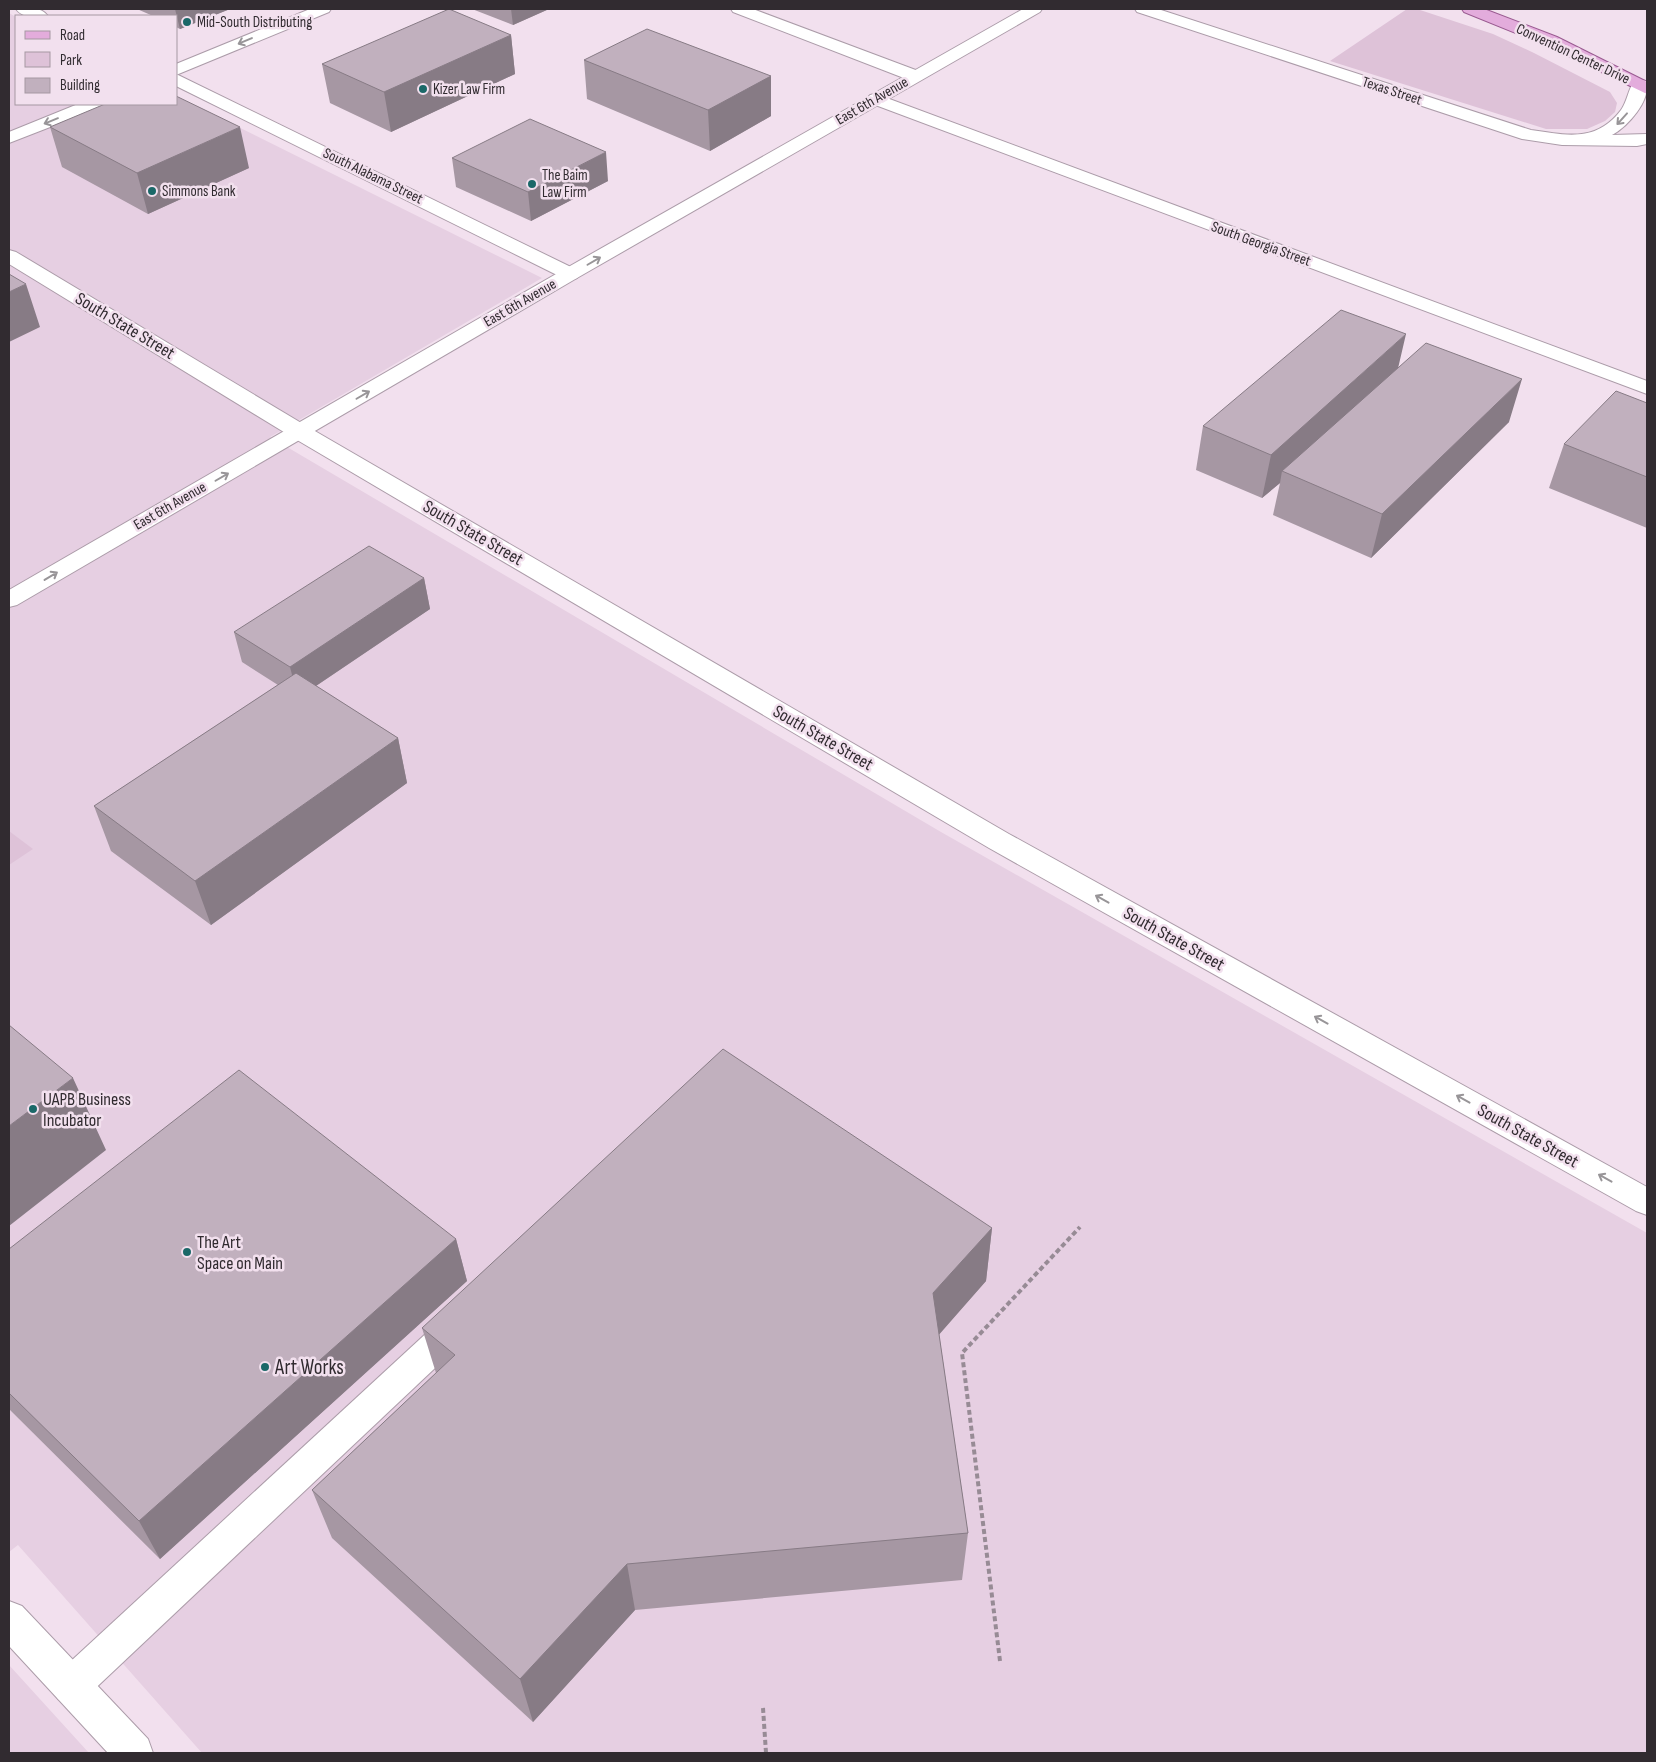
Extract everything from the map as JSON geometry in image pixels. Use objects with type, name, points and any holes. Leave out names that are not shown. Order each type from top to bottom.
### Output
[{"type":"main road","name":"Convention Center Drive","points":[[1470,9],[1551,42],[1644,87]]},
{"type":"street","points":[[24,9],[38,15]]},
{"type":"street","points":[[178,69],[323,9]]},
{"type":"street","points":[[739,9],[916,76]]},
{"type":"street","name":"East 6th Avenue","points":[[9,600],[570,274],[1034,9]]},
{"type":"street","name":"Texas Street","points":[[1143,9],[1518,132],[1562,140],[1637,141],[1647,139]]},
{"type":"street","name":"South Alabama Street","points":[[178,80],[570,274]]},
{"type":"street","points":[[1590,140],[1616,126],[1630,110],[1644,87]]},
{"type":"street","name":"South Georgia Street","points":[[876,99],[1647,388]]},
{"type":"street","points":[[9,138],[91,105]]},
{"type":"street","name":"South State Street","points":[[9,256],[300,432],[999,841],[1647,1202]]},
{"type":"street","points":[[71,1686],[482,1303]]},
{"type":"street","points":[[9,1619],[134,1753]]},
{"type":"path","points":[[1000,1661],[962,1354],[1080,1228]]},
{"type":"path","points":[[763,1708],[766,1753]]},
{"type":"shaded area","points":[[9,13],[15,16],[15,105],[178,105],[178,97],[542,278],[270,437],[941,832],[1647,1233],[1647,1753],[202,1753],[18,1545],[9,1552]]},
{"type":"shaded area","points":[[9,1665],[89,1753],[9,1753]]},
{"type":"green space","points":[[1407,9],[1417,9],[1493,34],[1534,53],[1610,92],[1617,103],[1615,112],[1605,121],[1587,129],[1546,129],[1330,61]]},
{"type":"green space","points":[[9,831],[33,849],[9,865]]},
{"type":"building","points":[[449,9],[511,35],[384,92],[322,64]]},
{"type":"building","points":[[647,29],[771,76],[708,110],[584,60]]},
{"type":"building","points":[[178,97],[240,127],[137,173],[50,127],[103,105],[178,105]]},
{"type":"building","points":[[530,119],[606,152],[528,192],[452,158]]},
{"type":"building","points":[[9,274],[26,284],[9,292]]},
{"type":"building","points":[[1341,310],[1406,334],[1271,455],[1203,426]]},
{"type":"building","points":[[1426,343],[1522,379],[1382,514],[1282,471]]},
{"type":"building","points":[[1616,391],[1647,403],[1647,477],[1564,444]]},
{"type":"building","points":[[369,546],[424,578],[290,667],[234,632]]},
{"type":"building","points":[[296,673],[398,738],[195,881],[94,806]]},
{"type":"building","points":[[9,1025],[73,1078],[9,1126]]},
{"type":"building","points":[[723,1049],[992,1228],[933,1293],[968,1533],[627,1564],[520,1679],[312,1490],[455,1355],[422,1328]]},
{"type":"building","points":[[239,1070],[456,1239],[139,1521],[9,1393],[9,1249]]},
{"type":"place","name":"Mid-South Distributing","points":[[187,22]]},
{"type":"place","name":"Kizer Law Firm","points":[[423,89]]},
{"type":"place","name":"The Baim Law Firm","points":[[532,184]]},
{"type":"place","name":"Simmons Bank","points":[[152,191]]},
{"type":"place","name":"UAPB Business Incubator","points":[[33,1109]]},
{"type":"place","name":"The Art Space on Main","points":[[187,1252]]},
{"type":"place","name":"Art Works","points":[[265,1367]]}]
